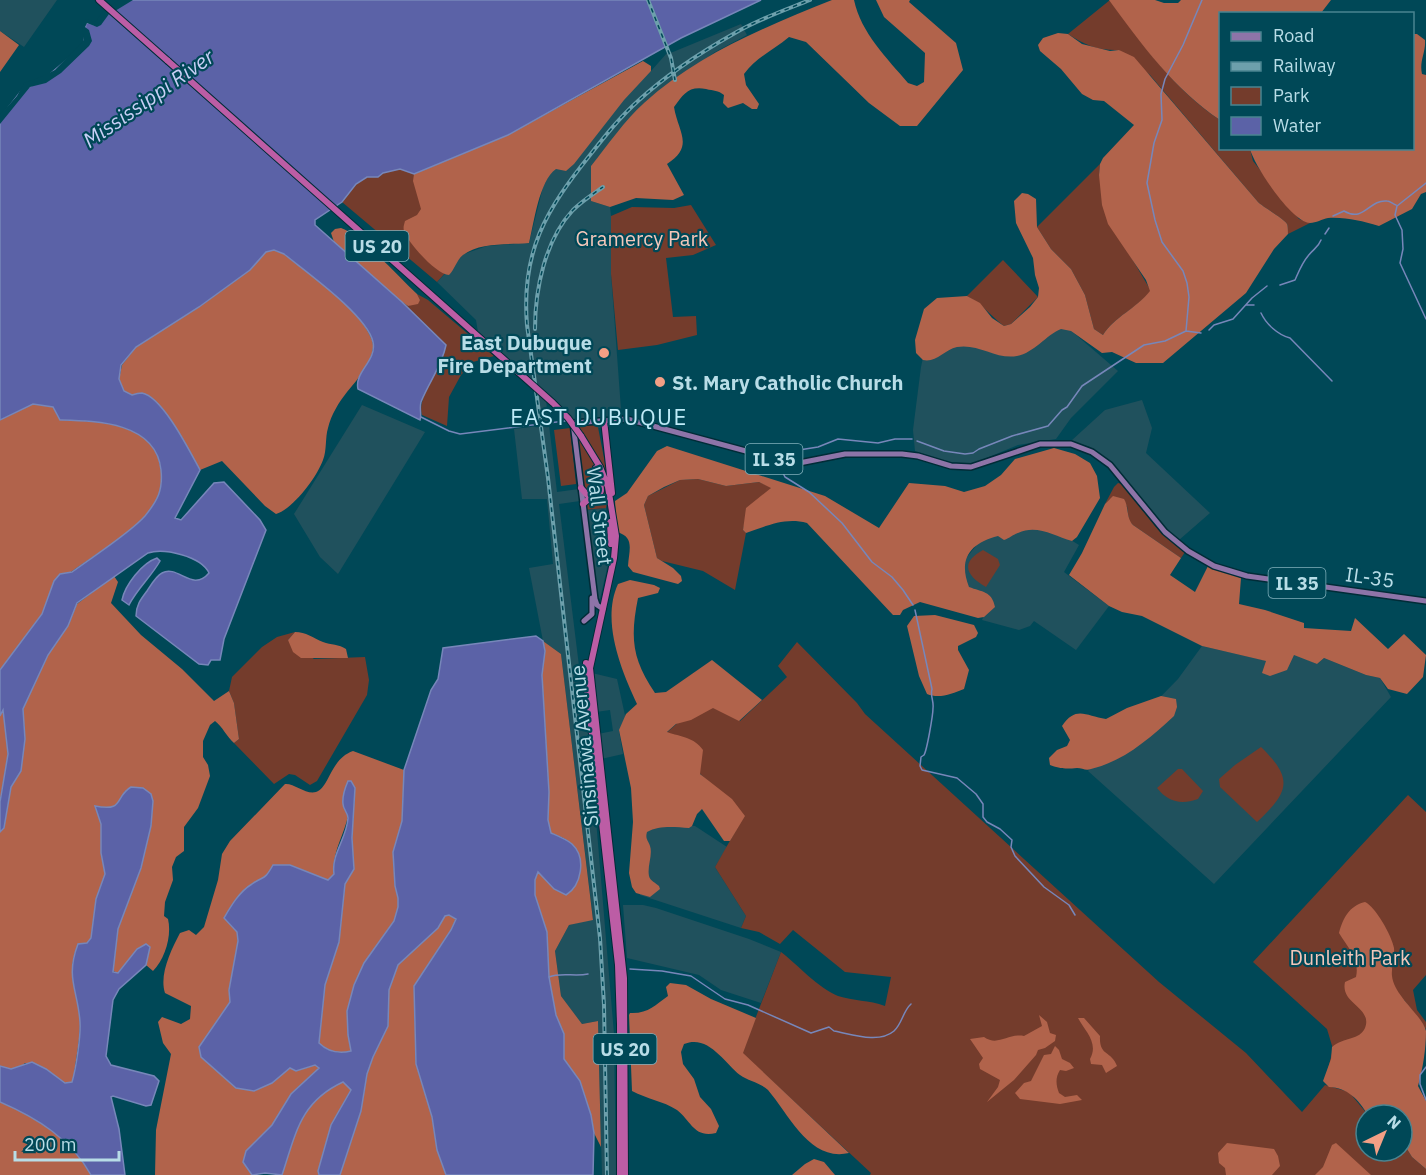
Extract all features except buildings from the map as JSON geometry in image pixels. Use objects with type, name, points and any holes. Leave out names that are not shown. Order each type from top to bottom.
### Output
[{"type":"highway","name":"US 20","points":[[99,0],[554,403],[581,436],[587,447]]},
{"type":"highway","points":[[592,454],[598,456],[604,450],[602,420]]},
{"type":"highway","points":[[602,420],[614,520]]},
{"type":"highway","name":"Sinsinawa Avenue","points":[[587,447],[608,488],[614,520],[614,558],[601,609]]},
{"type":"highway","name":"Sinsinawa Avenue","points":[[587,447],[605,492],[612,543],[590,668],[624,978],[623,1175]]},
{"type":"highway","points":[[583,504],[590,498],[596,498],[602,492],[596,468]]},
{"type":"highway","points":[[581,488],[590,498]]},
{"type":"main road","name":"IL-35","points":[[602,420],[627,419],[794,464],[839,455],[902,454],[918,456],[951,466],[971,467],[1036,445],[1071,444],[1092,452],[1110,465],[1159,526],[1176,542],[1200,559],[1235,573],[1426,601]]},
{"type":"main road","name":"Wall Street","points":[[601,609],[596,602],[593,585],[573,423],[602,420]]},
{"type":"main road","points":[[585,621],[593,612],[591,591],[593,585]]},
{"type":"shaded area","points":[[0,0],[57,0],[24,47],[0,31]]},
{"type":"shaded area","points":[[832,0],[854,0],[857,12],[869,34],[908,83],[917,86],[924,82],[925,53],[884,17],[876,0],[910,0],[909,2],[956,43],[963,70],[917,126],[900,126],[869,103],[806,42],[789,37],[760,58],[744,74],[746,85],[759,104],[757,109],[752,109],[743,103],[728,108],[723,103],[722,93],[700,88],[687,92],[674,107],[683,145],[676,157],[667,164],[684,195],[673,200],[636,198],[610,207],[591,201],[591,166],[616,133],[644,103],[687,70],[733,43]]},
{"type":"shaded area","points":[[1109,0],[1155,0],[1164,3],[1178,3],[1181,0],[1331,0],[1322,12],[1219,12],[1219,119],[1188,95],[1146,49]]},
{"type":"shaded area","points":[[741,24],[747,35],[715,52],[643,104],[591,166],[591,201],[610,207],[611,274],[622,423],[598,428],[597,422],[575,423],[557,402],[478,332],[476,320],[437,282],[464,254],[487,246],[529,243],[543,187],[550,173],[624,96],[667,53]]},
{"type":"shaded area","points":[[0,31],[19,45],[0,72]]},
{"type":"shaded area","points":[[1058,33],[1068,34],[1082,44],[1110,51],[1119,50],[1134,57],[1258,202],[1286,222],[1288,234],[1274,249],[1246,293],[1163,363],[1136,363],[1112,352],[1102,353],[1071,331],[1061,329],[1029,351],[1017,356],[1002,356],[965,346],[952,349],[932,360],[923,360],[916,353],[915,340],[924,309],[937,298],[967,296],[980,303],[992,318],[1004,326],[1011,324],[1038,297],[1039,288],[1033,258],[1016,223],[1014,201],[1022,193],[1036,199],[1037,227],[1051,249],[1071,269],[1085,295],[1094,329],[1103,335],[1113,323],[1139,303],[1150,291],[1146,280],[1108,224],[1102,205],[1099,175],[1103,158],[1134,125],[1104,101],[1093,100],[1082,94],[1061,69],[1040,51],[1038,45],[1043,38]]},
{"type":"shaded area","points":[[1414,34],[1425,40],[1421,69],[1422,74],[1426,75],[1426,192],[1421,194],[1412,209],[1379,226],[1341,218],[1328,218],[1310,223],[1293,213],[1274,192],[1250,150],[1414,150]]},
{"type":"shaded area","points":[[643,61],[651,66],[651,71],[624,100],[574,164],[566,171],[556,169],[550,175],[541,192],[529,243],[486,246],[470,251],[461,257],[449,275],[437,270],[417,250],[404,231],[405,221],[417,215],[421,209],[413,181],[414,174],[508,135]]},
{"type":"shaded area","points":[[341,228],[359,239],[391,268],[417,294],[420,300],[418,304],[408,306],[402,302],[334,242],[331,233]]},
{"type":"shaded area","points":[[273,250],[284,254],[346,304],[366,328],[373,346],[366,367],[341,400],[329,423],[324,456],[316,475],[290,506],[276,514],[265,506],[222,461],[200,470],[182,437],[169,420],[124,391],[119,379],[122,365],[136,347],[199,307],[250,270],[266,252]]},
{"type":"shaded area","points":[[1061,322],[1118,371],[1071,418],[1056,439],[1018,445],[972,464],[948,462],[915,451],[913,430],[921,367],[928,335]]},
{"type":"shaded area","points":[[534,390],[546,400],[557,492],[579,489],[580,501],[559,504],[579,666],[583,665],[614,1034],[616,1175],[602,1175],[598,1021],[582,1024],[561,996],[555,951],[569,925],[593,919],[561,654],[543,641],[529,568],[553,564],[547,499],[522,499],[514,429],[539,426]]},
{"type":"shaded area","points":[[1142,400],[1152,428],[1146,453],[1210,513],[1179,540],[1161,523],[1112,462],[1090,447],[1071,441],[1105,410]]},
{"type":"shaded area","points":[[33,404],[53,407],[60,420],[91,421],[123,427],[137,433],[157,454],[161,483],[156,500],[138,523],[71,572],[60,574],[54,581],[42,614],[0,670],[0,420]]},
{"type":"shaded area","points":[[362,405],[425,432],[338,574],[320,557],[294,514]]},
{"type":"shaded area","points":[[667,446],[825,496],[879,528],[909,483],[945,486],[964,492],[985,486],[1001,475],[1015,459],[1054,448],[1075,454],[1090,463],[1097,476],[1100,498],[1077,537],[1072,541],[1039,530],[1032,530],[1018,533],[1004,540],[998,536],[988,539],[974,548],[966,560],[966,577],[969,587],[989,595],[995,607],[984,617],[978,618],[920,602],[903,610],[900,615],[893,615],[807,523],[784,522],[746,533],[743,530],[746,508],[771,488],[759,482],[726,486],[698,479],[680,480],[648,496],[644,505],[657,558],[673,568],[681,576],[682,581],[678,584],[633,572],[628,566],[629,541],[623,534],[617,532],[615,501],[627,493],[657,451]]},
{"type":"shaded area","points":[[1113,496],[1124,499],[1129,519],[1133,525],[1181,558],[1170,575],[1195,592],[1208,566],[1241,578],[1239,604],[1304,623],[1304,628],[1351,631],[1355,618],[1388,649],[1404,634],[1426,655],[1423,677],[1407,694],[1388,689],[1380,678],[1366,675],[1324,658],[1317,664],[1294,655],[1287,670],[1270,676],[1262,673],[1266,661],[1202,646],[1142,616],[1122,612],[1109,606],[1069,575],[1105,504]]},
{"type":"shaded area","points":[[606,508],[610,547],[600,599],[597,597],[595,585],[590,584],[582,511]]},
{"type":"shaded area","points":[[1035,518],[1079,545],[1064,572],[1109,606],[1076,650],[1034,621],[1030,626],[1019,630],[982,620],[990,602],[963,591],[959,567],[992,526]]},
{"type":"shaded area","points":[[114,576],[118,582],[111,603],[141,635],[182,669],[214,701],[229,691],[234,703],[239,739],[234,743],[215,721],[210,725],[203,741],[203,757],[208,765],[210,776],[198,808],[184,827],[184,851],[176,857],[172,867],[173,880],[165,902],[164,916],[168,919],[168,940],[161,960],[153,971],[146,965],[150,947],[127,963],[118,973],[113,971],[118,929],[141,868],[151,826],[153,802],[125,791],[114,806],[95,806],[101,824],[101,853],[105,874],[96,899],[91,938],[87,943],[78,944],[74,956],[72,976],[80,1029],[74,1075],[72,1082],[65,1083],[46,1069],[25,1063],[13,1069],[0,1066],[0,832],[4,828],[11,787],[21,771],[25,739],[23,709],[48,655],[68,626],[77,604]]},
{"type":"shaded area","points":[[630,580],[660,588],[658,593],[638,598],[634,625],[637,659],[655,693],[666,692],[712,660],[762,700],[739,721],[713,708],[691,720],[676,724],[667,732],[696,742],[703,750],[700,774],[732,799],[745,816],[730,841],[724,841],[702,809],[689,828],[662,827],[647,832],[651,849],[649,876],[660,889],[650,897],[636,893],[629,873],[633,822],[631,788],[619,730],[626,714],[637,704],[619,661],[612,629],[613,598],[618,584]]},
{"type":"shaded area","points":[[935,615],[974,625],[978,633],[976,637],[958,646],[969,670],[964,689],[941,696],[927,694],[919,676],[907,626],[914,616]]},
{"type":"shaded area","points":[[295,632],[343,647],[346,649],[348,658],[301,658],[293,652],[288,640]]},
{"type":"shaded area","points":[[543,641],[561,654],[593,920],[569,925],[555,951],[561,996],[582,1024],[598,1021],[601,1147],[594,1133],[580,1081],[564,1059],[564,1034],[556,1015],[549,977],[547,932],[535,895],[535,880],[538,872],[580,870],[576,850],[565,839],[551,833],[548,820],[549,792],[542,675],[545,651]]},
{"type":"shaded area","points":[[1202,646],[1267,661],[1294,654],[1317,664],[1324,658],[1366,675],[1380,678],[1391,697],[1214,884],[1088,771],[1178,679]]},
{"type":"shaded area","points":[[592,673],[617,679],[628,729],[619,731],[623,754],[601,759],[598,734],[613,731],[610,710],[596,712]]},
{"type":"shaded area","points":[[1161,696],[1176,699],[1177,707],[1174,716],[1125,755],[1089,770],[1050,765],[1049,758],[1057,750],[1067,746],[1070,740],[1062,726],[1072,716],[1082,714],[1106,719],[1127,708]]},
{"type":"shaded area","points":[[3,709],[8,754],[0,802],[0,716]]},
{"type":"shaded area","points":[[353,751],[404,770],[402,821],[393,852],[398,907],[394,921],[364,963],[354,985],[348,1023],[351,1051],[334,1051],[319,1043],[325,985],[339,942],[345,884],[354,869],[352,838],[355,788],[343,806],[348,816],[336,852],[334,874],[328,880],[290,865],[252,885],[238,898],[224,918],[237,932],[238,941],[229,990],[230,1002],[201,1057],[236,1088],[272,1083],[290,1068],[296,1071],[315,1065],[320,1067],[291,1094],[272,1125],[246,1151],[243,1162],[252,1175],[155,1175],[156,1130],[171,1054],[163,1043],[158,1022],[162,1017],[181,1024],[190,1019],[191,1006],[165,993],[165,971],[173,947],[180,933],[189,930],[196,935],[204,927],[218,880],[222,854],[230,841],[285,784],[308,792],[316,792],[324,785],[339,760]]},
{"type":"shaded area","points":[[633,822],[695,826],[727,847],[715,867],[746,916],[741,928],[640,895],[635,882]]},
{"type":"shaded area","points":[[1365,902],[1369,905],[1387,929],[1394,948],[1392,976],[1394,983],[1426,1031],[1424,1058],[1418,1086],[1426,1101],[1426,1169],[1414,1159],[1414,1103],[1359,1103],[1352,1095],[1329,1087],[1323,1081],[1331,1059],[1332,1047],[1356,1037],[1365,1028],[1365,1015],[1347,996],[1345,989],[1345,982],[1356,977],[1357,971],[1352,954],[1339,933],[1348,913]]},
{"type":"shaded area","points":[[623,905],[643,905],[656,908],[781,952],[761,1003],[721,990],[699,975],[627,958]]},
{"type":"shaded area","points":[[445,916],[456,918],[451,930],[414,986],[416,1064],[432,1117],[437,1150],[446,1175],[340,1175],[361,1111],[367,1074],[388,1026],[389,990],[398,965],[438,928]]},
{"type":"shaded area","points":[[670,983],[686,985],[711,999],[756,1018],[743,1053],[849,1153],[835,1154],[823,1151],[812,1144],[793,1124],[768,1090],[740,1075],[715,1051],[701,1043],[684,1044],[681,1052],[683,1064],[694,1079],[700,1097],[711,1109],[719,1126],[716,1133],[698,1131],[677,1110],[632,1091],[629,1015],[647,1010],[668,996],[666,987]]},
{"type":"shaded area","points":[[1039,1015],[1047,1022],[1050,1033],[1056,1035],[1055,1041],[1038,1050],[1014,1080],[987,1102],[998,1087],[1000,1080],[980,1069],[979,1064],[983,1058],[970,1039],[984,1037],[994,1041],[1013,1036],[1024,1036],[1042,1026]]},
{"type":"shaded area","points":[[1078,1018],[1084,1018],[1100,1036],[1103,1051],[1115,1061],[1117,1066],[1106,1073],[1102,1065],[1091,1064],[1092,1042]]},
{"type":"shaded area","points":[[1055,1046],[1062,1059],[1074,1068],[1066,1071],[1060,1070],[1056,1082],[1059,1093],[1065,1097],[1077,1095],[1082,1100],[1060,1104],[1020,1099],[1015,1093],[1024,1083],[1031,1081],[1044,1055],[1051,1054]]},
{"type":"shaded area","points":[[343,1082],[351,1090],[331,1125],[318,1171],[319,1175],[282,1175],[297,1128],[309,1107],[326,1090]]},
{"type":"shaded area","points":[[0,1102],[52,1131],[74,1151],[91,1175],[0,1175]]},
{"type":"shaded area","points":[[1227,1143],[1274,1149],[1280,1166],[1272,1175],[1226,1175],[1225,1168],[1219,1163],[1218,1153]]},
{"type":"shaded area","points":[[1336,1143],[1354,1159],[1354,1163],[1358,1163],[1371,1175],[1315,1175],[1323,1167],[1332,1145]]},
{"type":"shaded area","points":[[814,1159],[824,1162],[835,1175],[792,1175],[805,1164]]},
{"type":"green space","points":[[1110,0],[1174,80],[1188,95],[1219,119],[1219,150],[1250,150],[1253,161],[1299,219],[1310,223],[1288,234],[1286,222],[1258,202],[1150,75],[1119,50],[1092,46],[1068,34]]},
{"type":"green space","points":[[1100,164],[1099,175],[1128,252],[1151,291],[1113,323],[1103,335],[1094,329],[1085,295],[1071,269],[1051,249],[1037,227]]},
{"type":"green space","points":[[400,169],[414,174],[446,272],[437,282],[342,202],[356,184],[367,177],[378,177],[383,173]]},
{"type":"green space","name":"Gramercy Park","points":[[691,205],[716,245],[693,255],[666,258],[673,317],[696,316],[697,335],[657,345],[618,350],[611,274],[611,216],[632,207],[674,208]]},
{"type":"green space","points":[[1003,260],[1038,297],[1011,324],[1004,326],[967,296]]},
{"type":"green space","points":[[417,294],[428,300],[494,356],[473,362],[461,375],[449,397],[447,426],[422,415],[421,408],[426,391],[446,345],[402,302],[408,306],[420,300]]},
{"type":"green space","points":[[597,422],[609,484],[606,508],[584,510],[574,423]]},
{"type":"green space","points":[[570,428],[576,484],[561,486],[554,430]]},
{"type":"green space","points":[[698,479],[726,486],[759,482],[772,487],[745,521],[743,530],[746,533],[735,590],[703,571],[657,558],[644,505],[648,496],[680,480]]},
{"type":"green space","points":[[1118,483],[1122,484],[1155,526],[1185,552],[1181,558],[1133,525],[1129,521],[1127,506],[1110,499],[1105,504]]},
{"type":"green space","points":[[983,550],[998,559],[1000,565],[986,587],[970,574],[968,569],[971,560]]},
{"type":"green space","points":[[295,632],[288,640],[314,659],[365,657],[369,680],[367,695],[317,781],[310,785],[295,775],[289,774],[274,784],[234,743],[239,739],[234,703],[229,691],[232,677],[262,647],[277,637]]},
{"type":"green space","points":[[797,642],[865,714],[1159,982],[1246,1053],[1302,1112],[1325,1085],[1349,1092],[1358,1103],[1354,1103],[1354,1163],[1414,1163],[1414,1159],[1426,1169],[1426,1175],[870,1175],[871,1173],[742,1053],[781,952],[823,988],[844,998],[885,1006],[891,977],[845,972],[793,930],[780,944],[759,932],[741,928],[746,916],[715,867],[744,816],[662,737],[711,693],[740,721],[787,677],[778,666]]},
{"type":"green space","points":[[1261,747],[1279,768],[1283,777],[1283,785],[1276,802],[1257,822],[1220,787],[1219,779]]},
{"type":"green space","points":[[1178,769],[1182,769],[1203,791],[1198,799],[1186,802],[1175,801],[1157,788]]},
{"type":"green space","name":"Dunleith Park","points":[[1408,795],[1426,812],[1426,975],[1413,990],[1417,1010],[1426,1022],[1426,1029],[1404,1000],[1327,1073],[1333,1049],[1327,1029],[1253,962]]},
{"type":"water","name":"Mississippi River","points":[[125,0],[761,0],[681,38],[508,135],[414,174],[400,169],[383,173],[378,177],[367,177],[356,184],[342,202],[315,220],[315,225],[402,302],[446,345],[442,360],[421,402],[420,420],[358,389],[359,377],[372,355],[373,342],[368,331],[348,307],[284,254],[274,250],[266,252],[250,270],[199,307],[136,347],[121,365],[119,379],[124,391],[132,395],[142,393],[159,404],[175,426],[200,470],[175,518],[181,520],[214,483],[224,482],[260,520],[266,530],[224,639],[220,660],[211,660],[208,665],[199,664],[136,616],[141,600],[162,573],[174,572],[197,580],[209,573],[205,567],[190,558],[172,553],[148,553],[77,603],[68,626],[48,655],[23,709],[25,739],[21,771],[11,787],[4,828],[0,832],[0,802],[8,754],[3,710],[0,716],[0,670],[42,614],[54,581],[60,574],[72,572],[138,523],[156,500],[161,483],[157,454],[137,433],[122,427],[91,421],[60,420],[53,407],[33,404],[0,420],[0,118],[21,91],[44,79],[84,45],[86,22],[94,25]]},
{"type":"water","points":[[157,558],[160,561],[129,605],[122,600],[127,588],[140,570]]},
{"type":"water","points":[[536,636],[543,641],[545,651],[542,675],[549,792],[548,820],[551,833],[572,844],[577,850],[581,864],[578,879],[566,895],[554,889],[538,872],[535,880],[535,895],[547,932],[549,977],[556,1015],[564,1034],[564,1059],[580,1081],[591,1115],[594,1133],[593,1175],[446,1175],[437,1150],[432,1117],[416,1064],[414,986],[451,930],[456,919],[449,915],[445,916],[438,928],[398,965],[389,990],[388,1026],[367,1074],[361,1111],[340,1175],[319,1175],[318,1171],[331,1125],[351,1090],[343,1082],[317,1099],[308,1109],[296,1132],[282,1175],[265,1173],[252,1175],[243,1162],[246,1151],[272,1125],[291,1094],[319,1068],[315,1065],[296,1071],[290,1068],[272,1083],[254,1091],[236,1088],[201,1057],[199,1047],[230,1002],[229,990],[238,941],[237,932],[224,918],[239,895],[247,887],[266,876],[273,865],[290,865],[328,880],[334,874],[335,860],[348,818],[343,806],[343,795],[348,781],[351,781],[355,788],[352,838],[354,869],[345,884],[339,942],[325,985],[319,1043],[334,1052],[351,1051],[347,1011],[354,985],[364,963],[394,921],[398,907],[393,852],[402,821],[404,770],[431,690],[438,679],[443,648]]},
{"type":"water","points":[[131,787],[143,788],[151,794],[153,801],[151,826],[141,868],[118,929],[113,972],[118,973],[137,949],[146,944],[150,947],[146,965],[119,989],[113,1000],[106,1056],[111,1065],[154,1076],[159,1081],[151,1105],[146,1106],[111,1097],[119,1129],[125,1175],[91,1175],[74,1151],[52,1131],[0,1102],[0,1066],[11,1069],[32,1062],[65,1083],[72,1082],[80,1028],[72,975],[74,956],[78,944],[87,943],[91,938],[96,899],[105,874],[101,853],[101,824],[95,806],[115,805]]},
{"type":"pier","points":[[119,0],[133,0],[115,11],[338,208],[333,212],[109,14],[97,27],[87,23],[85,27],[89,30],[92,41],[89,46],[61,73],[46,83],[30,87],[0,124],[0,115],[17,96],[24,83],[55,70],[84,40],[81,22],[86,19],[95,22],[105,9]]},
{"type":"waterway","points":[[1186,331],[1189,297],[1187,283],[1183,271],[1162,242],[1147,183],[1154,143],[1162,120],[1161,94],[1165,79],[1183,45],[1202,0]]},
{"type":"waterway","points":[[1426,183],[1397,206],[1395,215],[1402,230],[1403,249],[1400,263],[1426,319]]},
{"type":"waterway","points":[[1333,216],[1344,211],[1351,214],[1362,213],[1381,201],[1388,201],[1396,205]]},
{"type":"waterway","points":[[1325,234],[1329,228]]},
{"type":"waterway","points":[[1280,285],[1295,280],[1304,261],[1321,240]]},
{"type":"waterway","points":[[1209,330],[1214,325],[1233,319],[1252,298],[1267,286]]},
{"type":"waterway","points":[[1246,305],[1254,305]]},
{"type":"waterway","points":[[1261,313],[1273,328],[1290,338],[1332,381]]},
{"type":"waterway","points":[[917,441],[944,451],[965,454],[973,453],[1012,436],[1048,426],[1067,407],[1082,386],[1144,345],[1165,341],[1186,331],[1201,333]]},
{"type":"waterway","points":[[421,417],[460,434],[565,421]]},
{"type":"waterway","points":[[791,457],[799,450],[818,447],[838,439],[878,443],[895,439],[912,439]]},
{"type":"waterway","points":[[780,467],[785,477],[809,492],[842,523],[872,562],[892,577],[913,605]]},
{"type":"waterway","points":[[915,610],[932,689],[933,705],[927,747],[921,757],[922,770],[957,778],[976,794],[983,804],[983,817],[987,822],[1000,829],[1012,840],[1011,847],[1015,856],[1044,887],[1069,905],[1075,915]]},
{"type":"waterway","points":[[630,969],[691,976],[725,999],[748,1005],[811,1033],[829,1027],[834,1031],[865,1037],[888,1035],[897,1028],[911,1004]]},
{"type":"waterway","points":[[549,977],[588,974]]},
{"type":"waterway","points":[[1426,1067],[1420,1075],[1420,1084],[1426,1100]]},
{"type":"railway","points":[[648,0],[671,58],[675,80]]},
{"type":"railway","points":[[607,1175],[604,1005],[600,938],[548,478],[527,325],[528,275],[533,253],[549,213],[574,175],[631,107],[672,73],[723,40],[763,19],[810,0]]},
{"type":"railway","points":[[535,329],[540,282],[555,236],[573,210],[603,187]]},
{"type":"place","name":"East Dubuque Fire Department","points":[[604,353]]},
{"type":"place","name":"St. Mary Catholic Church","points":[[660,382]]},
{"type":"district","name":"EAST DUBUQUE","points":[[599,416]]}]
